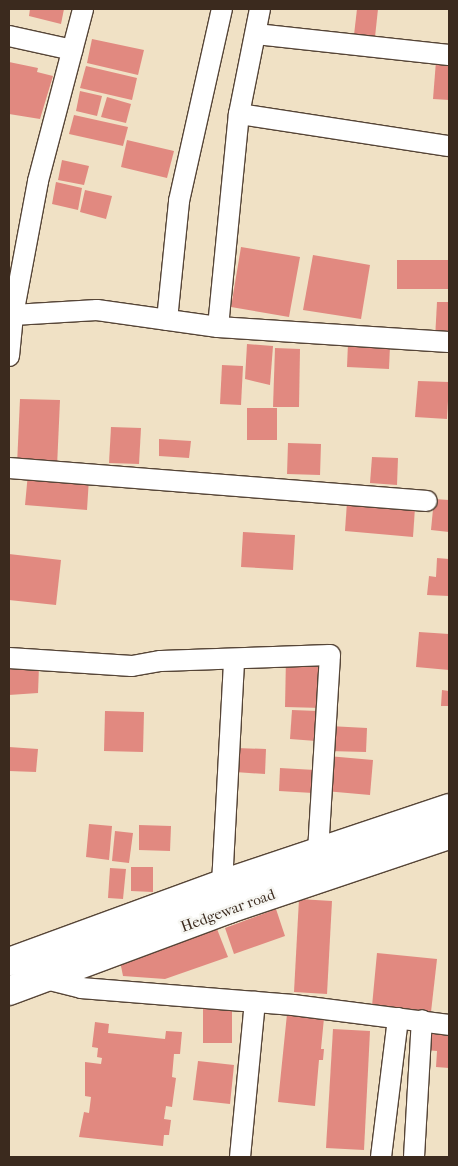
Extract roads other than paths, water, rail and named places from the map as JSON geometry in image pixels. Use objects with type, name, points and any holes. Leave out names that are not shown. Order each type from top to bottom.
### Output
[{"type":"main road","name":"Hedgewar road","points":[[9,991],[46,979],[318,852],[449,808]]},
{"type":"main road","name":"Hedgewar road","points":[[9,962],[34,951],[449,835]]},
{"type":"street","points":[[9,344],[38,181],[83,9]]},
{"type":"street","points":[[167,320],[179,202],[222,9]]},
{"type":"street","points":[[218,327],[240,114],[260,9]]},
{"type":"street","points":[[256,34],[449,55]]},
{"type":"street","points":[[9,36],[72,50]]},
{"type":"street","points":[[240,114],[449,146]]},
{"type":"street","points":[[13,314],[97,310],[218,327],[449,342]]},
{"type":"street","points":[[9,468],[427,501]]},
{"type":"street","points":[[9,658],[132,666],[161,661],[330,655],[318,852]]},
{"type":"street","points":[[225,897],[234,659]]},
{"type":"street","points":[[34,951],[46,979],[81,988],[255,1002],[422,1020],[449,1025]]},
{"type":"street","points":[[240,1157],[255,1002]]},
{"type":"street","points":[[381,1157],[398,1018]]},
{"type":"street","points":[[414,1157],[422,1020]]}]
